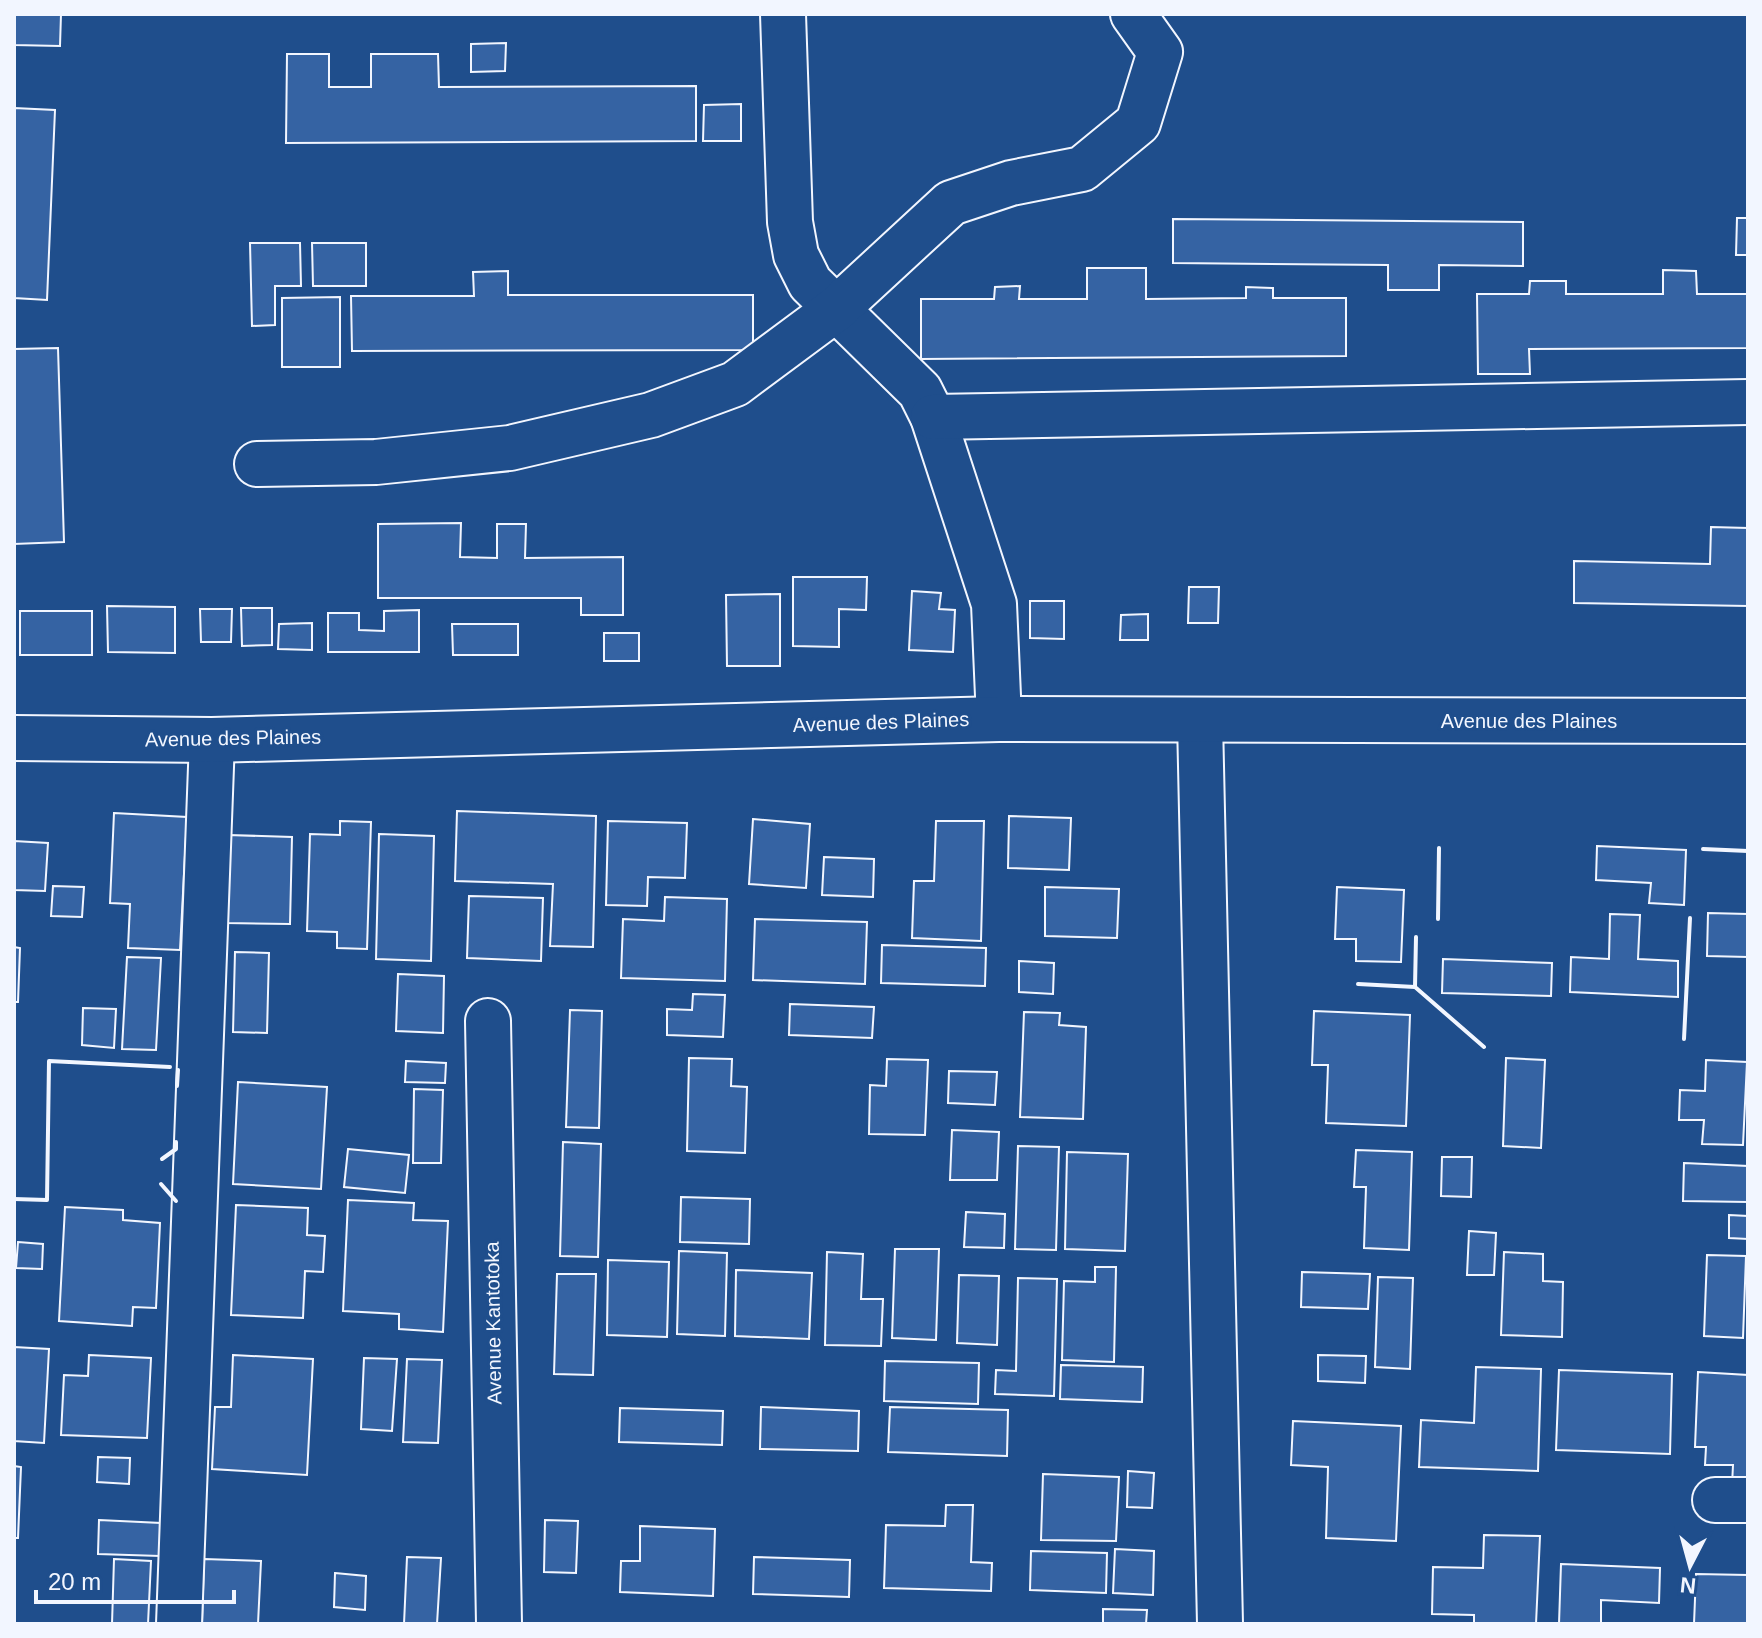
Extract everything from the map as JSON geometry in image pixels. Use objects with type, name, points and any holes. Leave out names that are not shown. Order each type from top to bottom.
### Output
[{"type":"street","points":[[783,14],[790,222],[796,255],[810,283],[920,391],[933,417],[994,604],[999,719]]},
{"type":"street","points":[[257,464],[376,462],[510,448],[651,415],[735,384],[836,309],[951,203],[1011,183],[1082,169],[1138,123],[1160,52],[1133,14]]},
{"type":"street","points":[[933,417],[1748,402]]},
{"type":"street","name":"Avenue des Plaines","points":[[14,738],[212,740],[999,719],[1748,721]]},
{"type":"street","points":[[1200,721],[1220,1624]]},
{"type":"street","points":[[179,1624],[212,740]]},
{"type":"street","name":"Avenue Kantotoka","points":[[488,1021],[499,1624]]},
{"type":"building","points":[[14,14],[61,14],[60,46],[14,45]]},
{"type":"building","points":[[506,43],[505,71],[471,72],[471,44]]},
{"type":"building","points":[[287,54],[329,54],[329,87],[371,87],[371,54],[438,54],[439,87],[696,86],[696,141],[286,143]]},
{"type":"building","points":[[741,104],[741,141],[703,141],[704,105]]},
{"type":"building","points":[[14,108],[55,110],[47,300],[14,298]]},
{"type":"building","points":[[1737,218],[1748,218],[1748,255],[1736,255]]},
{"type":"building","points":[[1173,219],[1523,222],[1523,266],[1439,265],[1439,290],[1388,290],[1388,265],[1173,263]]},
{"type":"building","points":[[250,243],[300,243],[301,286],[275,286],[275,325],[252,326]]},
{"type":"building","points":[[312,243],[366,243],[366,286],[313,286]]},
{"type":"building","points":[[1087,268],[1146,268],[1146,299],[1246,298],[1246,287],[1273,288],[1273,298],[1346,298],[1346,356],[921,359],[921,299],[994,299],[995,287],[1020,286],[1019,299],[1087,299]]},
{"type":"building","points":[[1663,270],[1696,271],[1697,294],[1748,294],[1748,348],[1529,349],[1530,374],[1478,374],[1477,294],[1529,294],[1530,281],[1566,281],[1566,294],[1663,294]]},
{"type":"building","points":[[508,271],[508,295],[753,295],[753,350],[352,351],[351,296],[474,296],[473,272]]},
{"type":"building","points":[[340,297],[340,367],[282,367],[282,298]]},
{"type":"building","points":[[58,348],[64,542],[14,544],[14,349]]},
{"type":"building","points":[[461,523],[460,557],[497,558],[497,524],[526,524],[525,558],[623,557],[623,615],[581,615],[581,598],[378,598],[378,524]]},
{"type":"building","points":[[1711,527],[1748,528],[1748,606],[1574,603],[1574,561],[1710,564]]},
{"type":"building","points":[[793,577],[867,577],[866,610],[839,609],[839,647],[793,646]]},
{"type":"building","points":[[1189,587],[1219,587],[1218,623],[1188,623]]},
{"type":"building","points":[[912,591],[941,593],[939,609],[955,610],[953,652],[909,650]]},
{"type":"building","points":[[780,594],[780,666],[727,666],[726,595]]},
{"type":"building","points":[[1030,601],[1064,601],[1064,639],[1030,638]]},
{"type":"building","points":[[107,606],[175,607],[175,653],[108,652]]},
{"type":"building","points":[[241,608],[272,608],[272,645],[242,646]]},
{"type":"building","points":[[200,609],[232,609],[231,642],[201,642]]},
{"type":"building","points":[[419,610],[419,652],[328,652],[328,613],[359,613],[359,630],[384,631],[384,611]]},
{"type":"building","points":[[20,611],[92,611],[92,655],[20,655]]},
{"type":"building","points":[[1148,614],[1148,640],[1120,640],[1121,615]]},
{"type":"building","points":[[312,623],[312,650],[278,649],[279,624]]},
{"type":"building","points":[[452,624],[518,624],[518,655],[453,655]]},
{"type":"building","points":[[604,633],[639,633],[639,661],[604,661]]},
{"type":"building","points":[[457,811],[596,816],[593,947],[550,946],[553,884],[455,881]]},
{"type":"building","points":[[114,813],[187,817],[180,950],[128,948],[130,904],[110,903]]},
{"type":"building","points":[[1009,816],[1071,818],[1069,870],[1008,868]]},
{"type":"building","points":[[753,819],[810,824],[806,888],[749,884]]},
{"type":"building","points":[[340,821],[371,822],[367,949],[337,948],[337,932],[307,931],[310,834],[340,835]]},
{"type":"building","points":[[608,821],[687,823],[685,878],[648,877],[647,906],[606,905]]},
{"type":"building","points":[[936,821],[984,821],[981,941],[912,938],[914,881],[934,881]]},
{"type":"building","points":[[379,834],[434,836],[431,961],[376,959]]},
{"type":"building","points":[[228,835],[292,837],[290,924],[226,923]]},
{"type":"building","points":[[14,841],[48,843],[45,891],[14,890]]},
{"type":"building","points":[[1597,846],[1686,850],[1684,905],[1649,903],[1651,883],[1596,880]]},
{"type":"building","points":[[824,857],[874,859],[873,897],[822,895]]},
{"type":"building","points":[[53,886],[84,887],[82,917],[51,916]]},
{"type":"building","points":[[1045,887],[1119,889],[1117,938],[1045,936]]},
{"type":"building","points":[[1337,887],[1404,890],[1401,962],[1356,961],[1356,939],[1335,939]]},
{"type":"building","points":[[469,896],[543,898],[541,961],[467,958]]},
{"type":"building","points":[[665,897],[727,899],[725,981],[621,978],[623,919],[664,921]]},
{"type":"building","points":[[1708,913],[1748,914],[1748,957],[1707,956]]},
{"type":"building","points":[[1610,914],[1640,915],[1638,959],[1678,961],[1678,997],[1570,992],[1571,957],[1609,959]]},
{"type":"building","points":[[755,919],[867,922],[865,984],[753,980]]},
{"type":"building","points":[[882,945],[986,948],[985,986],[881,983]]},
{"type":"building","points":[[14,947],[20,948],[18,1002],[14,1002]]},
{"type":"building","points":[[235,952],[269,953],[267,1033],[233,1032]]},
{"type":"building","points":[[127,957],[161,958],[156,1050],[122,1049]]},
{"type":"building","points":[[1443,959],[1552,963],[1551,996],[1442,993]]},
{"type":"building","points":[[1019,961],[1054,963],[1053,994],[1019,992]]},
{"type":"building","points":[[398,974],[444,976],[443,1033],[396,1031]]},
{"type":"building","points":[[693,994],[725,995],[723,1037],[667,1035],[667,1009],[692,1010]]},
{"type":"building","points":[[790,1004],[874,1007],[872,1038],[789,1035]]},
{"type":"building","points":[[83,1008],[116,1009],[114,1048],[82,1045]]},
{"type":"building","points":[[570,1010],[602,1011],[599,1128],[566,1127]]},
{"type":"building","points":[[1314,1011],[1410,1015],[1406,1126],[1326,1123],[1328,1065],[1312,1065]]},
{"type":"building","points":[[1024,1012],[1060,1013],[1059,1025],[1086,1027],[1083,1119],[1020,1117]]},
{"type":"building","points":[[689,1058],[732,1059],[731,1086],[747,1087],[745,1153],[687,1151]]},
{"type":"building","points":[[1506,1058],[1545,1060],[1541,1148],[1503,1146]]},
{"type":"building","points":[[887,1059],[928,1060],[925,1135],[869,1134],[870,1085],[886,1086]]},
{"type":"building","points":[[1706,1060],[1747,1062],[1743,1145],[1702,1144],[1704,1120],[1679,1120],[1680,1090],[1705,1091]]},
{"type":"building","points":[[406,1061],[446,1063],[445,1083],[405,1082]]},
{"type":"building","points":[[949,1071],[997,1072],[995,1105],[948,1103]]},
{"type":"building","points":[[238,1082],[327,1087],[321,1189],[233,1184]]},
{"type":"building","points":[[414,1089],[443,1090],[441,1163],[413,1163]]},
{"type":"building","points":[[952,1130],[999,1132],[997,1180],[950,1180]]},
{"type":"building","points":[[563,1142],[601,1144],[598,1257],[560,1256]]},
{"type":"building","points":[[1018,1146],[1059,1147],[1056,1250],[1015,1249]]},
{"type":"building","points":[[348,1149],[409,1155],[405,1193],[344,1187]]},
{"type":"building","points":[[1356,1150],[1412,1152],[1409,1250],[1364,1248],[1366,1187],[1354,1187]]},
{"type":"building","points":[[1067,1152],[1128,1154],[1125,1251],[1065,1249]]},
{"type":"building","points":[[1442,1157],[1472,1157],[1471,1197],[1441,1196]]},
{"type":"building","points":[[1684,1163],[1748,1166],[1748,1202],[1683,1201]]},
{"type":"building","points":[[681,1197],[750,1199],[749,1244],[680,1242]]},
{"type":"building","points":[[348,1200],[414,1203],[413,1220],[448,1221],[443,1332],[399,1329],[399,1314],[343,1311]]},
{"type":"building","points":[[236,1205],[308,1208],[307,1235],[325,1236],[323,1272],[305,1271],[303,1318],[231,1315]]},
{"type":"building","points":[[65,1207],[123,1210],[123,1220],[160,1223],[156,1308],[133,1307],[132,1326],[59,1321]]},
{"type":"building","points":[[966,1212],[1005,1214],[1004,1248],[964,1247]]},
{"type":"building","points":[[1729,1215],[1748,1216],[1748,1239],[1729,1238]]},
{"type":"building","points":[[1469,1231],[1496,1233],[1494,1275],[1467,1275]]},
{"type":"building","points":[[18,1242],[43,1244],[42,1269],[16,1268]]},
{"type":"building","points":[[895,1249],[939,1249],[936,1340],[892,1338]]},
{"type":"building","points":[[679,1251],[727,1253],[725,1336],[677,1334]]},
{"type":"building","points":[[827,1252],[863,1254],[861,1299],[883,1299],[881,1346],[825,1345]]},
{"type":"building","points":[[1504,1252],[1543,1254],[1543,1281],[1563,1282],[1562,1337],[1501,1335]]},
{"type":"building","points":[[1707,1255],[1746,1256],[1743,1338],[1704,1336]]},
{"type":"building","points":[[608,1260],[669,1262],[667,1337],[607,1335]]},
{"type":"building","points":[[1095,1267],[1116,1267],[1114,1362],[1062,1360],[1064,1281],[1095,1282]]},
{"type":"building","points":[[736,1270],[812,1273],[809,1339],[735,1336]]},
{"type":"building","points":[[1302,1272],[1370,1274],[1368,1309],[1301,1307]]},
{"type":"building","points":[[557,1274],[596,1274],[593,1375],[554,1374]]},
{"type":"building","points":[[959,1275],[999,1276],[997,1345],[957,1343]]},
{"type":"building","points":[[1378,1277],[1413,1278],[1410,1369],[1375,1367]]},
{"type":"building","points":[[1018,1278],[1057,1279],[1054,1396],[995,1394],[996,1370],[1016,1371]]},
{"type":"building","points":[[14,1347],[49,1349],[44,1443],[14,1441]]},
{"type":"building","points":[[89,1355],[151,1358],[147,1438],[61,1435],[64,1375],[88,1376]]},
{"type":"building","points":[[233,1355],[313,1359],[307,1475],[212,1469],[215,1407],[231,1407]]},
{"type":"building","points":[[1318,1355],[1366,1356],[1365,1383],[1318,1381]]},
{"type":"building","points":[[364,1358],[397,1359],[392,1431],[361,1429]]},
{"type":"building","points":[[407,1359],[442,1360],[438,1443],[403,1442]]},
{"type":"building","points":[[885,1361],[979,1363],[978,1404],[884,1401]]},
{"type":"building","points":[[1061,1365],[1143,1367],[1142,1402],[1060,1399]]},
{"type":"building","points":[[1476,1367],[1541,1369],[1538,1471],[1419,1467],[1421,1420],[1474,1423]]},
{"type":"building","points":[[1559,1370],[1672,1374],[1670,1454],[1556,1450]]},
{"type":"building","points":[[1698,1372],[1748,1375],[1748,1486],[1732,1485],[1733,1465],[1705,1465],[1706,1447],[1695,1447]]},
{"type":"building","points":[[761,1407],[859,1411],[858,1451],[760,1449]]},
{"type":"building","points":[[890,1407],[1008,1410],[1007,1456],[888,1452]]},
{"type":"building","points":[[620,1408],[723,1411],[722,1445],[619,1442]]},
{"type":"building","points":[[1293,1421],[1401,1426],[1396,1541],[1326,1538],[1328,1467],[1291,1465]]},
{"type":"building","points":[[98,1457],[130,1458],[129,1484],[97,1482]]},
{"type":"building","points":[[14,1466],[21,1467],[18,1538],[14,1538]]},
{"type":"building","points":[[1128,1471],[1154,1473],[1152,1508],[1127,1507]]},
{"type":"building","points":[[1043,1474],[1119,1477],[1116,1541],[1041,1540]]},
{"type":"building","points":[[946,1505],[973,1505],[971,1562],[992,1563],[991,1591],[884,1588],[886,1525],[945,1526]]},
{"type":"building","points":[[99,1520],[161,1523],[160,1556],[98,1554]]},
{"type":"building","points":[[545,1520],[578,1521],[576,1573],[544,1572]]},
{"type":"building","points":[[640,1526],[715,1529],[713,1596],[620,1592],[621,1561],[640,1561]]},
{"type":"building","points":[[1484,1535],[1540,1536],[1536,1624],[1474,1624],[1474,1615],[1432,1614],[1433,1567],[1483,1568]]},
{"type":"building","points":[[1115,1549],[1154,1551],[1153,1595],[1113,1593]]},
{"type":"building","points":[[1031,1551],[1107,1553],[1106,1593],[1030,1590]]},
{"type":"building","points":[[407,1557],[441,1558],[437,1624],[404,1624]]},
{"type":"building","points":[[754,1557],[850,1560],[849,1597],[753,1594]]},
{"type":"building","points":[[114,1559],[151,1561],[148,1624],[112,1624]]},
{"type":"building","points":[[204,1559],[261,1561],[258,1624],[202,1624]]},
{"type":"building","points":[[1561,1564],[1660,1568],[1659,1603],[1601,1600],[1601,1624],[1559,1624]]},
{"type":"building","points":[[335,1573],[366,1576],[365,1610],[334,1607]]},
{"type":"building","points":[[1696,1574],[1748,1575],[1748,1624],[1694,1624]]},
{"type":"building","points":[[1103,1609],[1147,1610],[1146,1624],[1103,1624]]},
{"type":"wall","points":[[1438,919],[1439,848]]},
{"type":"wall","points":[[1703,849],[1748,851]]},
{"type":"wall","points":[[1684,1039],[1690,918]]},
{"type":"wall","points":[[1415,987],[1416,937]]},
{"type":"wall","points":[[1358,984],[1415,987],[1484,1047]]},
{"type":"wall","points":[[14,1199],[47,1200],[49,1061],[170,1067]]},
{"type":"wall","points":[[177,1086],[178,1070]]},
{"type":"wall","points":[[162,1159],[176,1149],[176,1142]]},
{"type":"wall","points":[[161,1184],[176,1201]]}]
